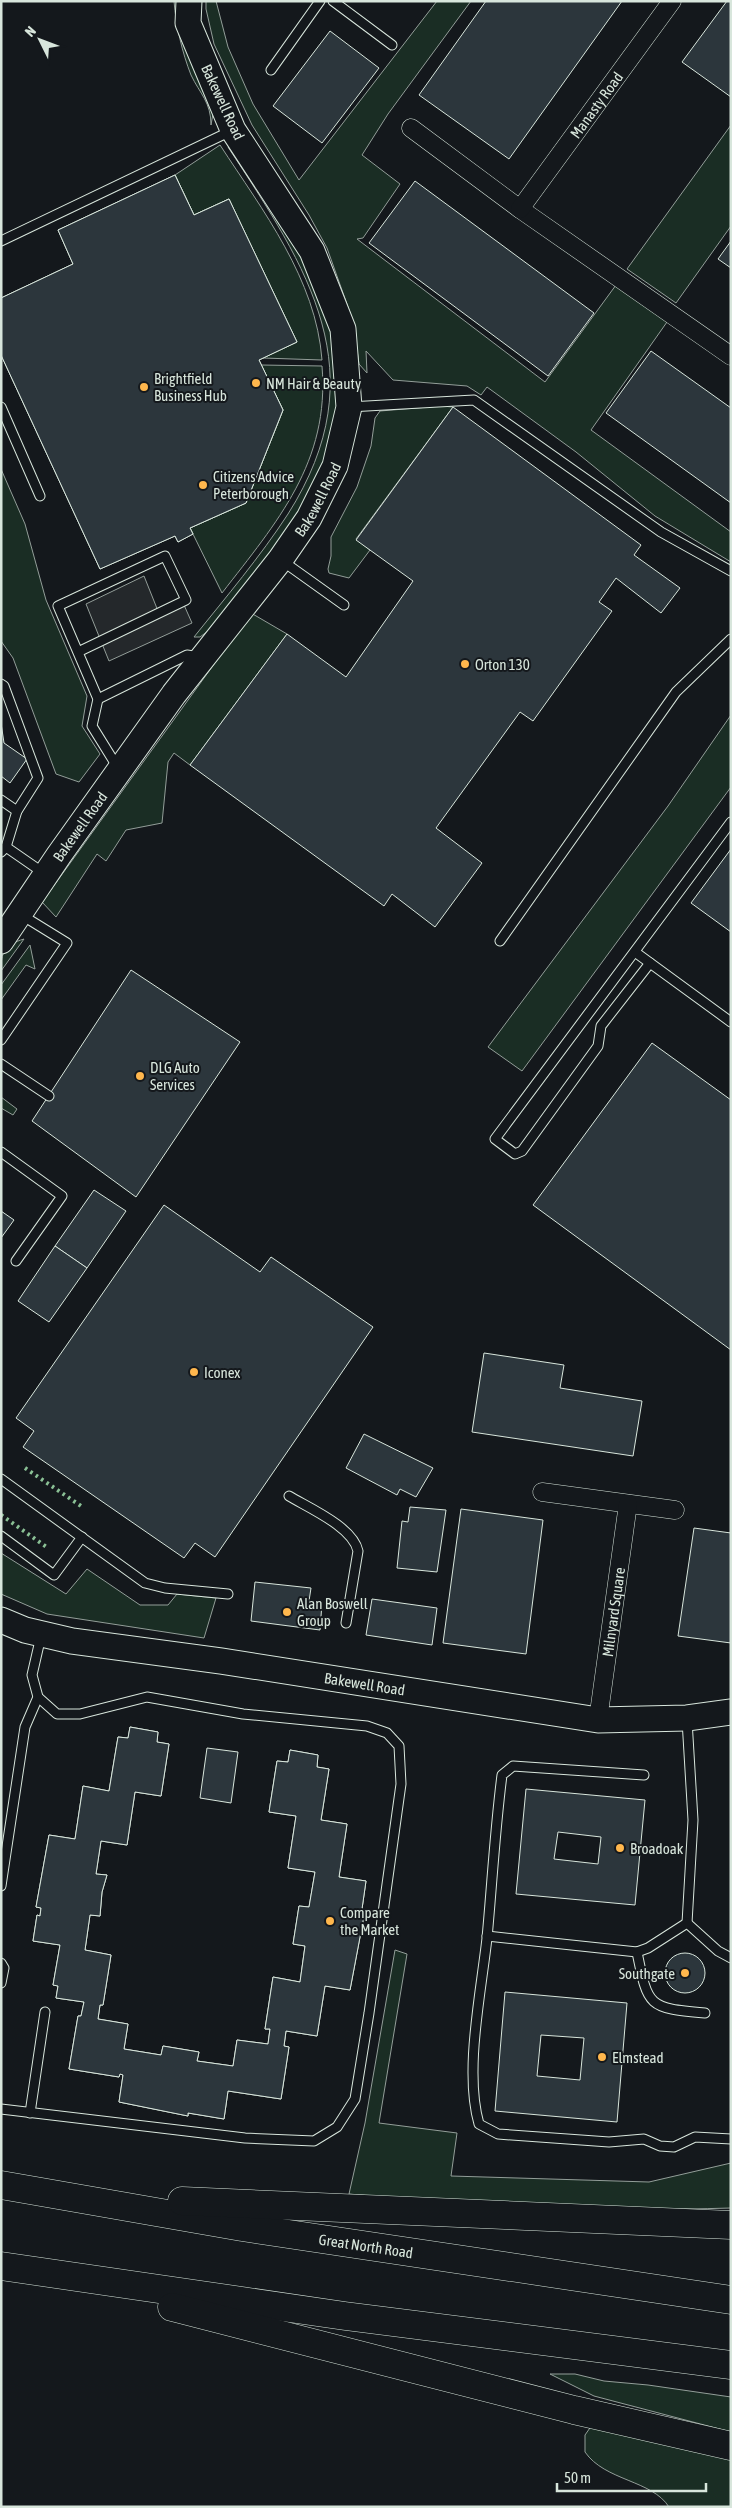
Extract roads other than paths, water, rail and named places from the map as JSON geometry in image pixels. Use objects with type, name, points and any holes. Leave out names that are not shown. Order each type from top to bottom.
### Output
[{"type":"highway","name":"Great North Road","points":[[1,2185],[242,2227],[731,2300]]},
{"type":"highway","points":[[80,2198],[731,2225]]},
{"type":"highway","points":[[1,2266],[345,2316],[731,2365]]},
{"type":"highway","points":[[33,2271],[574,2410],[731,2446]]},
{"type":"street","name":"Bakewell Road","points":[[1,941],[120,770],[203,657],[280,560],[309,518],[335,466],[349,408],[343,329],[312,251],[233,130],[188,23],[189,1]]},
{"type":"street","name":"Manasty Road","points":[[520,209],[672,1]]},
{"type":"street","points":[[411,128],[520,209],[731,356]]},
{"type":"street","points":[[542,1492],[675,1510]]},
{"type":"street","name":"Milnyard Square","points":[[598,1720],[628,1504]]},
{"type":"street","name":"Bakewell Road","points":[[1,1620],[41,1635],[146,1653],[221,1661],[598,1720],[687,1718],[731,1712]]},
{"type":"lane","points":[[271,70],[320,1]]},
{"type":"lane","points":[[333,1],[392,45]]},
{"type":"lane","points":[[1,241],[233,130]]},
{"type":"lane","points":[[349,408],[474,400],[661,532],[731,571]]},
{"type":"lane","points":[[1,407],[40,496]]},
{"type":"lane","points":[[78,652],[186,600],[164,556],[58,606],[98,699],[92,726],[120,770]]},
{"type":"lane","points":[[280,560],[344,605]]},
{"type":"lane","points":[[500,941],[676,692],[731,639]]},
{"type":"lane","points":[[98,699],[188,655],[203,657]]},
{"type":"lane","points":[[1,684],[4,686],[38,778],[17,811],[3,849],[47,875]]},
{"type":"lane","points":[[1,800],[17,811]]},
{"type":"lane","points":[[650,963],[601,1026],[598,1046],[522,1151],[515,1154],[495,1139],[731,822]]},
{"type":"lane","points":[[1,1040],[67,943],[20,914]]},
{"type":"lane","points":[[635,952],[731,1022]]},
{"type":"lane","points":[[1,1064],[49,1096]]},
{"type":"lane","points":[[1,1152],[62,1196],[16,1261]]},
{"type":"lane","points":[[1,1479],[145,1583],[165,1588],[228,1594]]},
{"type":"lane","points":[[289,1496],[344,1530],[356,1544],[358,1551],[346,1623]]},
{"type":"lane","points":[[1,1536],[54,1575],[82,1537]]},
{"type":"lane","points":[[1,2109],[245,2138],[314,2141],[337,2127],[355,2099],[401,1784],[399,1746],[387,1733],[367,1726],[243,1714],[147,1697],[80,1714],[57,1714],[38,1697],[32,1675],[41,1635]]},
{"type":"lane","points":[[1,1886],[3,1856],[25,1727],[38,1697]]},
{"type":"lane","points":[[687,1718],[693,1820],[687,1923]]},
{"type":"lane","points":[[644,1775],[513,1766],[502,1775],[495,1827],[487,1936],[475,2048],[474,2105],[479,2124],[498,2134],[609,2142],[644,2139],[660,2146],[674,2147],[695,2137],[731,2139]]},
{"type":"lane","points":[[487,1936],[637,1952],[648,1948],[687,1923]]},
{"type":"lane","points":[[687,1923],[718,1951],[731,1958]]},
{"type":"lane","points":[[637,1952],[645,1988],[650,1999],[666,2009],[705,2013]]},
{"type":"lane","points":[[1,1964],[4,1968],[1,1982]]},
{"type":"lane","points":[[30,2113],[45,2012]]},
{"type":"place","name":"NM Hair & Beauty","points":[[256,383]]},
{"type":"place","name":"Brightfield Business Hub","points":[[144,387]]},
{"type":"place","name":"Citizens Advice Peterborough","points":[[203,485]]},
{"type":"place","name":"Orton 130","points":[[465,664]]},
{"type":"place","name":"DLG Auto Services","points":[[140,1076]]},
{"type":"place","name":"Iconex","points":[[194,1372]]},
{"type":"place","name":"Alan Boswell Group","points":[[287,1612]]},
{"type":"place","name":"Broadoak","points":[[620,1848]]},
{"type":"place","name":"Compare the Market","points":[[330,1921]]},
{"type":"place","name":"Southgate","points":[[685,1973]]},
{"type":"place","name":"Elmstead","points":[[602,2057]]}]
